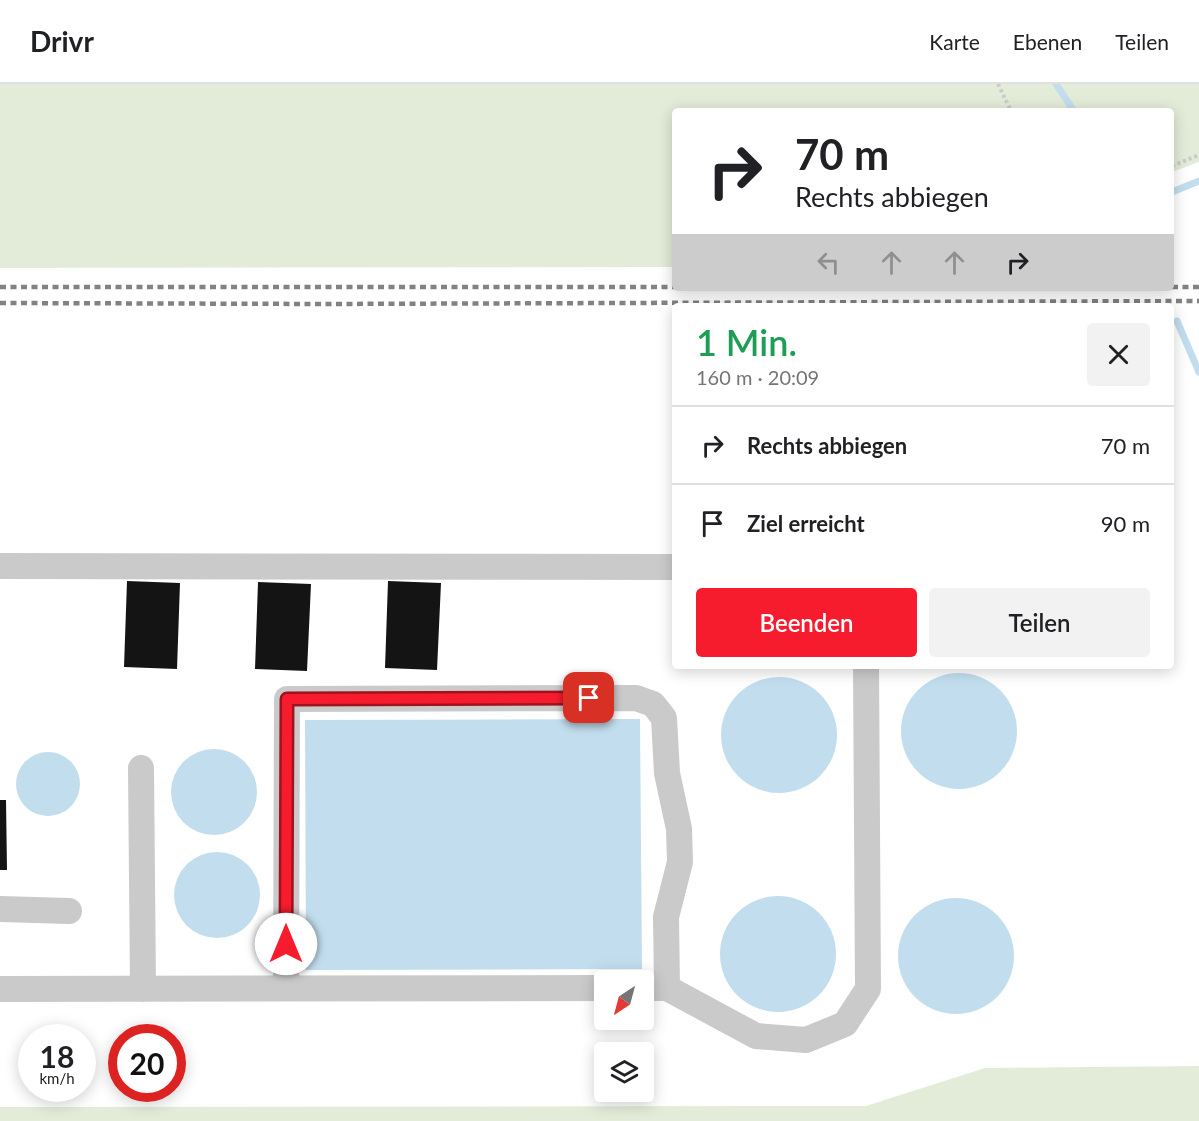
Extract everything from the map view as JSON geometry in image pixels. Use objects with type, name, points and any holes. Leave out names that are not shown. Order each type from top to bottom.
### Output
[{"type":"lane","points":[[0,566],[672,567]]},
{"type":"lane","points":[[286,988],[287,699],[636,698],[652,704],[664,718],[667,773],[679,829],[680,862],[666,917],[655,988],[756,1036],[806,1040],[845,1024],[868,989],[866,669]]},
{"type":"lane","points":[[141,768],[143,989]]},
{"type":"lane","points":[[0,909],[69,911]]},
{"type":"lane","points":[[0,989],[594,988]]},
{"type":"path","points":[[998,84],[1010,108]]},
{"type":"path","points":[[1174,165],[1199,155]]},
{"type":"green space","points":[[0,84],[1199,84],[1199,162],[1174,171],[1174,108],[672,108],[672,267],[0,268]]},
{"type":"green space","points":[[1199,1066],[1199,1121],[0,1121],[0,1107],[866,1106],[985,1068]]},
{"type":"water","points":[[959,673],[981,677],[1000,690],[1013,709],[1017,731],[1013,753],[1000,772],[981,785],[959,789],[937,785],[918,772],[905,753],[901,731],[905,709],[918,690],[937,677]]},
{"type":"water","points":[[779,677],[801,681],[820,694],[833,713],[837,735],[833,757],[820,776],[801,789],[779,793],[757,789],[738,776],[725,757],[721,735],[725,713],[738,694],[757,681]]},
{"type":"water","points":[[640,719],[642,969],[306,970],[305,720]]},
{"type":"water","points":[[214,749],[230,753],[244,762],[253,776],[257,792],[253,808],[244,822],[230,831],[214,835],[198,831],[184,822],[175,808],[171,792],[175,776],[184,762],[198,753]]},
{"type":"water","points":[[48,752],[66,757],[71,761],[75,766],[80,784],[75,802],[71,807],[66,811],[48,816],[30,811],[25,807],[21,802],[16,784],[21,766],[25,761],[30,757]]},
{"type":"water","points":[[217,852],[233,856],[247,865],[256,879],[260,895],[256,911],[247,925],[233,934],[217,938],[201,934],[187,925],[178,911],[174,895],[178,879],[187,865],[201,856]]},
{"type":"water","points":[[778,896],[800,900],[819,913],[832,932],[836,954],[832,976],[819,995],[800,1008],[778,1012],[756,1008],[737,995],[724,976],[720,954],[724,932],[737,913],[756,900]]},
{"type":"water","points":[[956,898],[978,902],[997,915],[1010,934],[1014,956],[1010,978],[997,997],[978,1010],[956,1014],[934,1010],[915,997],[902,978],[898,956],[902,934],[915,915],[934,902]]},
{"type":"building","points":[[127,581],[180,583],[177,669],[124,667]]},
{"type":"building","points":[[388,581],[441,583],[437,670],[385,668]]},
{"type":"building","points":[[258,582],[311,584],[307,671],[255,669]]},
{"type":"building","points":[[0,800],[6,800],[7,870],[0,870]]},
{"type":"waterway","points":[[1056,84],[1072,108]]},
{"type":"waterway","points":[[1174,191],[1199,181]]},
{"type":"waterway","points":[[1177,321],[1199,372]]},
{"type":"railway","points":[[0,287],[672,287]]},
{"type":"railway","points":[[1174,287],[1199,287]]},
{"type":"railway","points":[[0,303],[1199,301]]},
{"type":"route","points":[[286,944],[287,699],[589,698]]}]
